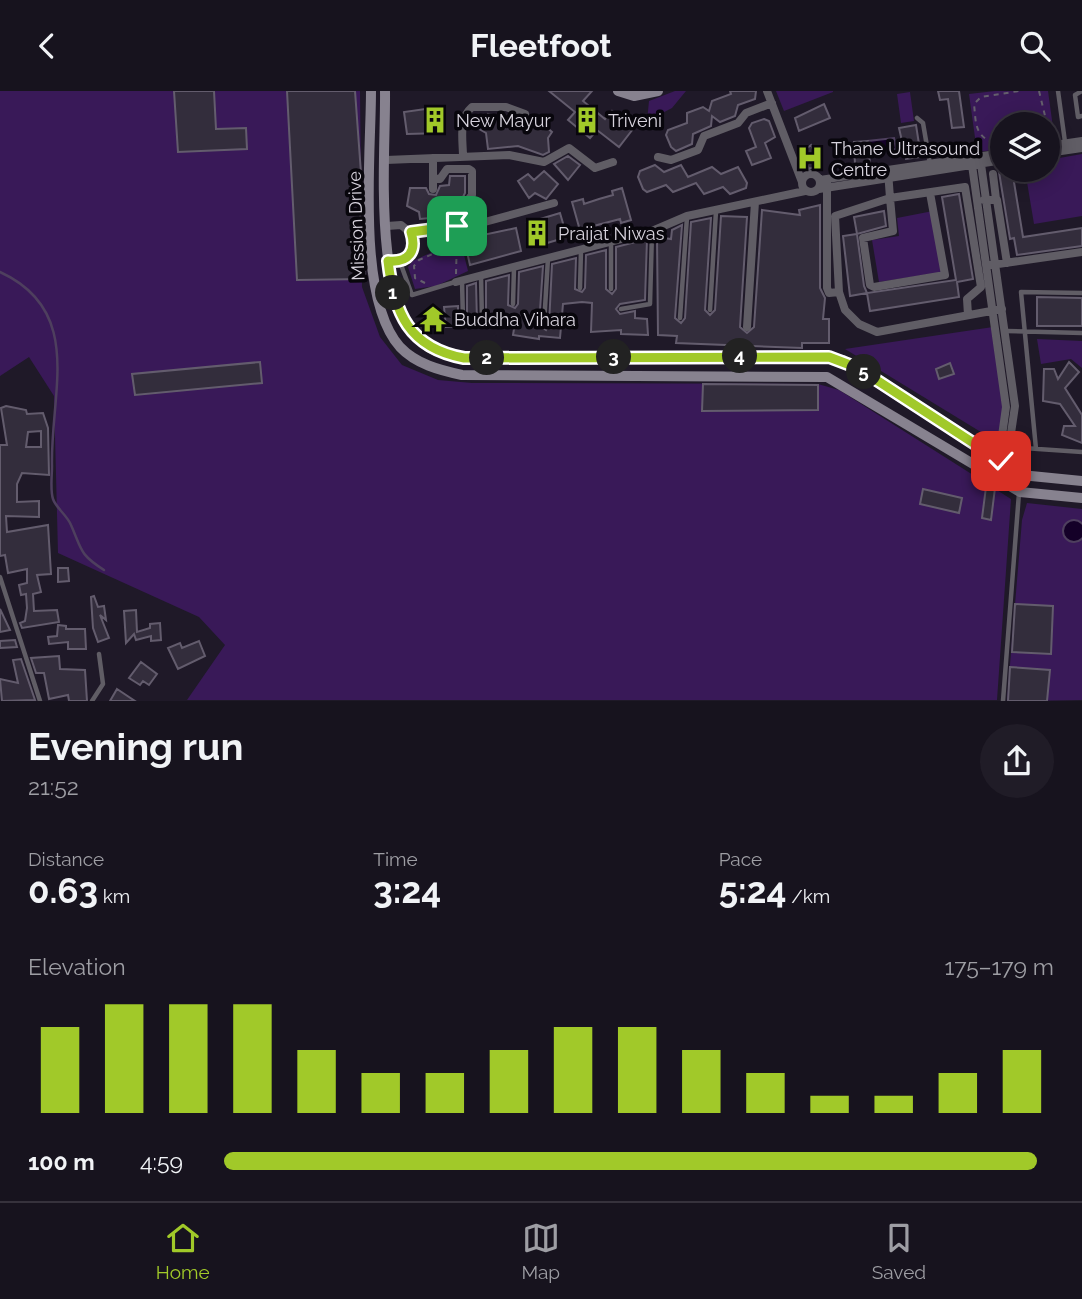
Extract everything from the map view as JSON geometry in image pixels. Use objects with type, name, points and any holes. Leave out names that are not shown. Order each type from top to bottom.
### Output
[{"type":"street","name":"Mission Drive","points":[[371,91],[371,252],[376,292],[398,345],[410,356],[442,371],[462,375],[827,377],[1020,492],[1082,498]]},
{"type":"street","name":"Mission Drive","points":[[385,91],[387,226],[394,295],[405,322],[423,343],[436,351],[464,358],[829,357],[858,368],[1021,475],[1082,481]]},
{"type":"street","points":[[618,91],[634,96],[658,91]]},
{"type":"street","points":[[767,91],[804,187],[814,193],[824,184],[990,157]]},
{"type":"street","points":[[658,157],[671,160],[698,150],[704,136],[738,123],[746,113],[772,103]]},
{"type":"street","points":[[463,157],[462,124],[466,111],[472,107],[506,107],[525,114]]},
{"type":"street","points":[[1060,149],[1082,141]]},
{"type":"street","points":[[1060,147],[1082,148]]},
{"type":"street","points":[[386,160],[509,155],[544,162],[569,148],[595,168],[613,162]]},
{"type":"street","points":[[433,158],[433,189]]},
{"type":"street","points":[[888,174],[930,165],[990,160]]},
{"type":"street","points":[[976,161],[1007,263]]},
{"type":"street","points":[[433,178],[440,179],[447,169],[472,171],[472,195],[464,205]]},
{"type":"street","points":[[458,278],[514,267],[652,231],[687,216],[755,202],[804,187],[810,174],[824,184]]},
{"type":"street","points":[[888,174],[893,231],[863,238],[870,285],[874,287],[945,275],[930,193]]},
{"type":"street","points":[[968,316],[967,299],[981,287],[979,238],[991,182]]},
{"type":"street","points":[[824,184],[827,288],[829,293],[839,292]]},
{"type":"street","points":[[998,459],[1006,407],[1006,331],[1002,309],[991,265],[979,238],[967,188],[890,198],[835,216],[839,292],[851,318],[877,332],[1002,309]]},
{"type":"street","points":[[987,200],[992,311],[1015,406],[1009,447],[989,473]]},
{"type":"street","points":[[747,327],[755,202]]},
{"type":"street","points":[[411,232],[470,226],[554,203]]},
{"type":"street","points":[[371,252],[392,258],[410,256],[415,244],[411,232],[401,225],[387,226]]},
{"type":"street","points":[[991,265],[1082,252]]},
{"type":"lane","points":[[1058,91],[1065,147]]},
{"type":"lane","points":[[1082,91],[1075,95],[1078,117],[1082,116]]},
{"type":"lane","points":[[917,118],[923,123],[930,165]]},
{"type":"lane","points":[[710,310],[716,210]]},
{"type":"lane","points":[[680,317],[687,216]]},
{"type":"lane","points":[[621,309],[650,304],[652,231]]},
{"type":"lane","points":[[611,241],[611,289]]},
{"type":"lane","points":[[580,288],[581,249]]},
{"type":"lane","points":[[392,258],[412,295],[458,278],[463,320]]},
{"type":"lane","points":[[544,325],[548,258]]},
{"type":"lane","points":[[513,304],[514,267]]},
{"type":"lane","points":[[481,274],[482,321]]},
{"type":"lane","points":[[1036,449],[1021,292],[1082,293]]},
{"type":"lane","points":[[1006,331],[1082,333]]},
{"type":"lane","points":[[1009,447],[1082,452]]},
{"type":"lane","points":[[1003,701],[1020,492]]},
{"type":"lane","points":[[0,577],[40,701]]},
{"type":"lane","points":[[92,701],[103,684],[99,654]]},
{"type":"path","points":[[990,141],[981,136],[976,126],[974,104],[981,97],[1020,91]]},
{"type":"path","points":[[1039,91],[1044,112]]},
{"type":"path","points":[[447,277],[458,278],[457,226]]},
{"type":"path","points":[[426,283],[415,278],[414,266],[419,260],[457,243]]},
{"type":"shaded area","points":[[0,91],[360,91],[362,287],[380,337],[402,365],[438,380],[472,383],[818,384],[839,390],[1011,499],[997,700],[187,700],[225,645],[199,617],[58,553],[54,396],[29,357],[0,376]]},
{"type":"shaded area","points":[[675,91],[686,91],[672,108],[647,121],[649,101]]},
{"type":"shaded area","points":[[776,91],[833,91],[833,92],[784,111]]},
{"type":"shaded area","points":[[1048,91],[1051,112],[990,112],[990,150],[977,152],[969,94]]},
{"type":"shaded area","points":[[910,92],[914,121],[901,123],[897,94]]},
{"type":"shaded area","points":[[894,138],[896,149],[869,152],[868,141]]},
{"type":"shaded area","points":[[1082,154],[1082,216],[1034,224],[1027,182],[1060,182],[1060,158]]},
{"type":"shaded area","points":[[933,211],[943,272],[879,282],[872,240],[899,236],[897,218]]},
{"type":"shaded area","points":[[460,239],[468,271],[436,286],[415,289],[408,267],[413,261]]},
{"type":"shaded area","points":[[993,327],[1004,403],[1000,431],[994,440],[845,349]]},
{"type":"shaded area","points":[[1037,339],[1082,341],[1082,368],[1071,359],[1041,364]]},
{"type":"shaded area","points":[[1027,503],[1082,509],[1082,700],[1007,701],[1022,520]]},
{"type":"shaded area","points":[[1070,521],[1078,521],[1083,536],[1078,541],[1070,541],[1064,535],[1064,527]]},
{"type":"building","points":[[174,91],[214,91],[216,129],[246,128],[247,149],[178,152]]},
{"type":"building","points":[[287,91],[355,91],[361,173],[357,173],[365,279],[297,280]]},
{"type":"building","points":[[549,91],[592,91],[583,101],[605,119],[612,111],[633,129],[619,147],[597,130],[590,138],[568,120],[575,112]]},
{"type":"building","points":[[730,91],[756,91],[755,99],[738,105],[735,116],[720,122],[712,116],[711,126],[693,134],[692,144],[676,151],[671,147],[666,135],[668,130],[687,123],[687,113],[703,107],[709,111],[712,101],[731,94]]},
{"type":"building","points":[[938,91],[959,91],[964,127],[952,128],[948,99],[940,100]]},
{"type":"building","points":[[824,104],[830,118],[799,131],[795,118]]},
{"type":"building","points":[[440,107],[442,133],[407,134],[404,112]]},
{"type":"building","points":[[488,114],[499,118],[516,118],[517,128],[531,127],[537,119],[552,132],[548,138],[549,152],[543,155],[518,146],[488,149],[486,133],[479,129]]},
{"type":"building","points":[[764,119],[769,121],[775,137],[765,143],[771,158],[752,165],[746,151],[756,147],[749,128],[752,123]]},
{"type":"building","points":[[916,125],[921,157],[906,159],[899,128]]},
{"type":"building","points":[[868,141],[870,164],[855,165],[854,142]]},
{"type":"building","points":[[811,145],[819,165],[809,169],[802,152]]},
{"type":"building","points":[[568,156],[580,165],[568,180],[554,164]]},
{"type":"building","points":[[655,165],[664,172],[681,165],[688,177],[712,167],[721,174],[738,167],[747,183],[746,188],[730,194],[723,187],[704,194],[696,183],[673,192],[666,185],[647,192],[638,177],[640,171]]},
{"type":"building","points":[[544,171],[558,184],[546,199],[535,193],[529,198],[518,181],[528,174],[534,180]]},
{"type":"building","points":[[450,176],[465,176],[465,193],[458,207],[440,205],[441,217],[420,219],[419,212],[407,206],[410,188],[426,188],[429,194],[436,195],[440,186],[449,185]]},
{"type":"building","points":[[1001,182],[1014,182],[1023,237],[1082,228],[1082,246],[1017,255],[1014,238],[1010,239]]},
{"type":"building","points":[[622,188],[631,220],[621,223],[620,219],[590,227],[592,231],[581,234],[572,202],[583,199],[584,204],[613,195],[612,191]]},
{"type":"building","points":[[959,194],[973,279],[957,282],[959,297],[870,311],[867,293],[956,280],[942,197]]},
{"type":"building","points":[[820,205],[820,288],[825,298],[823,319],[829,319],[829,343],[802,343],[802,348],[676,343],[677,336],[658,335],[657,237],[671,239],[672,230],[682,225],[675,318],[681,323],[685,318],[691,222],[711,218],[705,310],[710,315],[715,310],[721,216],[747,217],[740,327],[747,333],[754,327],[762,210],[800,215],[799,210]]},
{"type":"building","points":[[884,211],[886,226],[857,234],[854,217]]},
{"type":"building","points":[[560,213],[567,237],[534,247],[527,223]]},
{"type":"building","points":[[516,228],[521,251],[470,265],[464,239]]},
{"type":"building","points":[[857,234],[867,293],[850,296],[843,236]]},
{"type":"building","points":[[647,239],[645,300],[620,304],[616,309],[620,314],[635,311],[635,318],[647,319],[648,335],[621,334],[621,330],[591,332],[592,303],[582,302],[563,304],[560,338],[539,336],[539,339],[513,335],[515,323],[486,325],[486,281],[509,275],[508,305],[515,308],[518,304],[519,272],[543,266],[539,325],[546,330],[549,325],[552,264],[576,258],[575,289],[582,292],[585,288],[586,255],[606,250],[606,289],[612,294],[616,289],[616,247]]},
{"type":"building","points":[[476,283],[477,322],[467,322],[467,286]]},
{"type":"building","points":[[1037,297],[1082,298],[1082,326],[1037,326]]},
{"type":"building","points":[[458,306],[458,321],[462,326],[446,327],[444,307]]},
{"type":"building","points":[[260,362],[262,383],[135,395],[132,374]]},
{"type":"building","points":[[1069,362],[1079,372],[1065,388],[1082,415],[1082,443],[1062,435],[1064,426],[1075,426],[1060,404],[1043,401],[1044,369],[1054,369],[1058,379]]},
{"type":"building","points":[[950,363],[954,374],[939,379],[936,369]]},
{"type":"building","points":[[703,384],[818,385],[818,410],[702,411]]},
{"type":"building","points":[[6,406],[26,410],[27,414],[43,413],[48,428],[49,475],[22,473],[17,484],[17,502],[39,501],[39,517],[6,516],[7,532],[48,525],[51,574],[37,575],[41,592],[33,594],[34,611],[57,610],[59,622],[22,628],[20,623],[25,621],[27,608],[26,594],[21,595],[19,585],[27,583],[27,569],[8,573],[5,555],[0,556],[0,445],[7,445],[1,408]],"holes":[[[41,431],[41,447],[26,447],[28,432]]]},
{"type":"building","points":[[986,487],[995,488],[991,520],[982,518]]},
{"type":"building","points":[[923,489],[962,498],[959,513],[920,504]]},
{"type":"building","points":[[58,568],[68,568],[69,581],[58,582]]},
{"type":"building","points":[[94,596],[98,607],[104,606],[106,620],[100,615],[109,638],[98,642],[93,628],[91,597]]},
{"type":"building","points":[[1015,604],[1053,606],[1051,654],[1012,652]]},
{"type":"building","points":[[0,609],[10,630],[0,632]]},
{"type":"building","points":[[136,610],[137,632],[150,628],[150,624],[160,623],[161,640],[151,641],[151,636],[136,640],[134,634],[126,643],[124,611]]},
{"type":"building","points":[[58,625],[66,626],[66,629],[85,629],[86,649],[68,649],[68,642],[49,644],[48,637],[57,636]]},
{"type":"building","points":[[15,640],[17,647],[0,648],[0,641]]},
{"type":"building","points":[[199,641],[205,656],[178,669],[168,648],[180,643],[182,648]]},
{"type":"building","points":[[59,656],[60,669],[85,670],[87,701],[69,701],[68,695],[49,699],[44,673],[36,673],[31,658]]},
{"type":"building","points":[[21,659],[35,700],[2,701],[0,679],[18,683],[13,660]]},
{"type":"building","points":[[141,662],[157,674],[149,685],[143,681],[140,685],[129,678]]},
{"type":"building","points":[[1010,667],[1050,670],[1047,701],[1008,701]]},
{"type":"building","points":[[117,689],[135,701],[110,701]]},
{"type":"waterway","points":[[0,272],[27,289],[44,309],[53,331],[57,383],[52,495],[69,521],[82,551],[104,570]]},
{"type":"place","name":"New Mayur","points":[[435,120]]},
{"type":"place","name":"Triveni","points":[[587,120]]},
{"type":"place","name":"Thane Ultrasound Centre","points":[[810,158]]},
{"type":"place","name":"Praijat Niwas","points":[[537,233]]},
{"type":"place","name":"Buddha Vihara","points":[[433,319]]},
{"type":"route","points":[[457,226],[411,232],[415,244],[410,256],[400,262],[388,261],[391,283],[405,322],[423,343],[436,351],[464,358],[829,357],[843,360],[858,368],[1001,461]]}]
